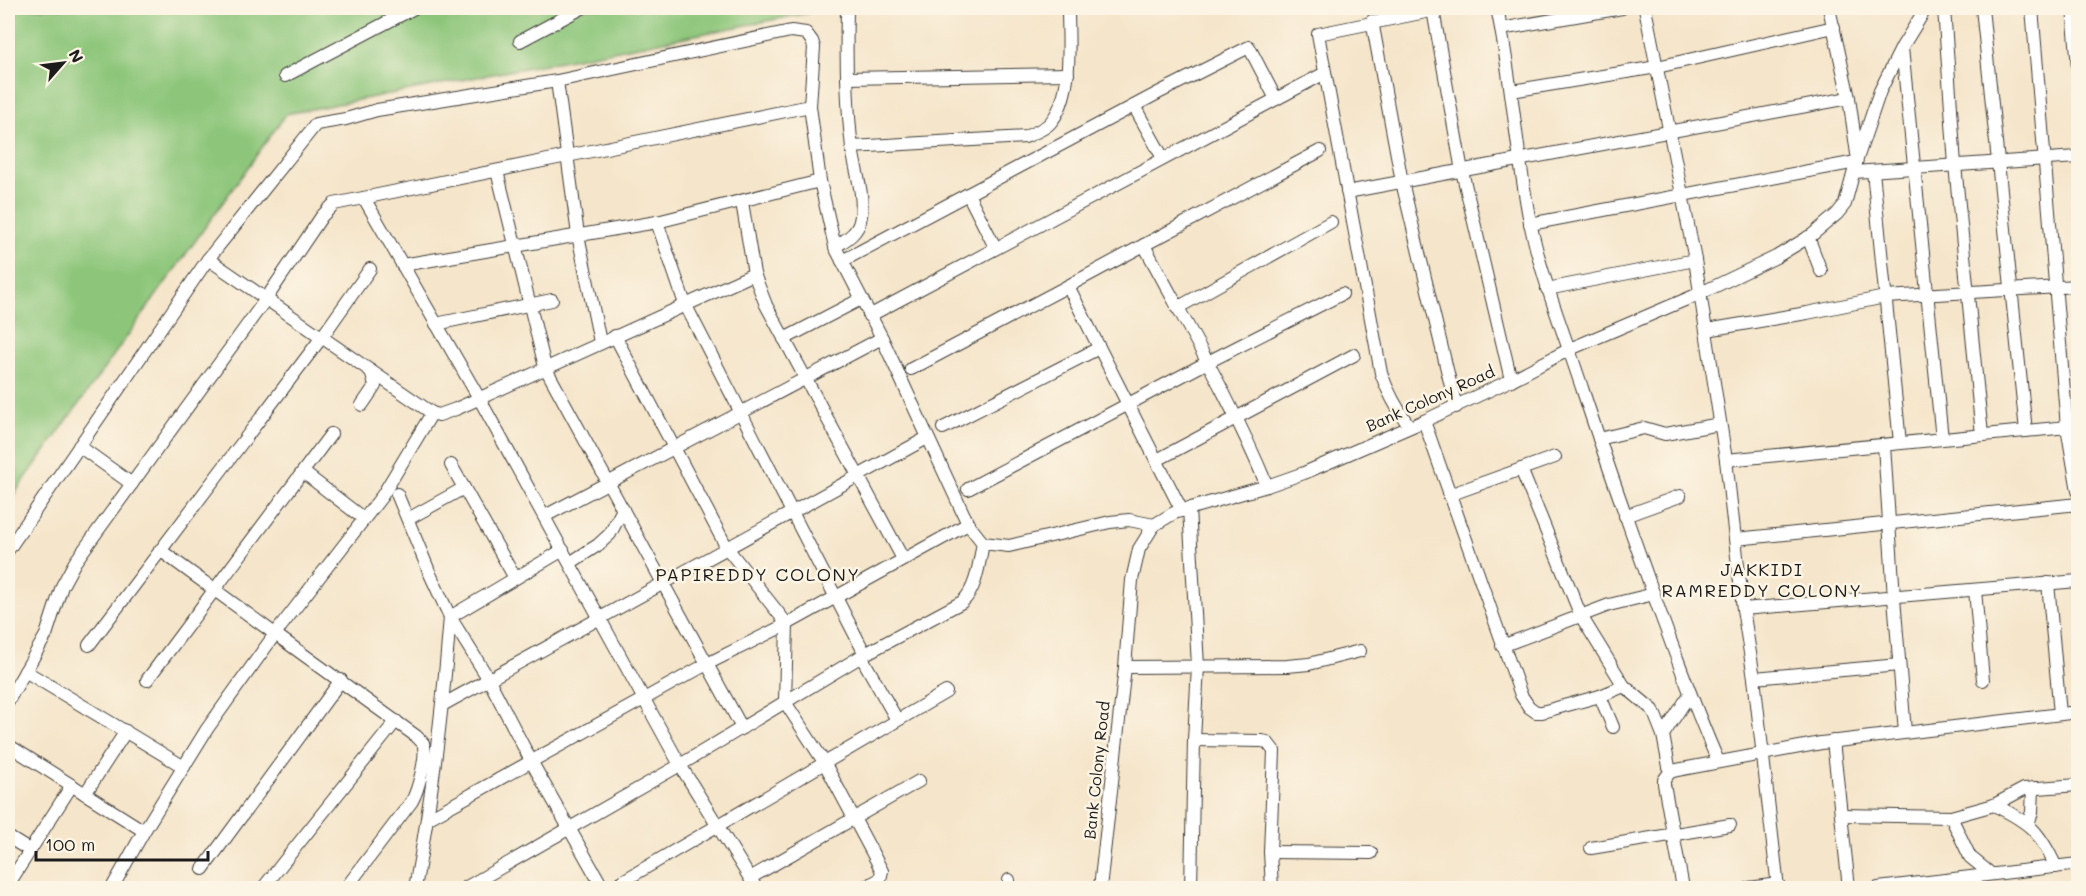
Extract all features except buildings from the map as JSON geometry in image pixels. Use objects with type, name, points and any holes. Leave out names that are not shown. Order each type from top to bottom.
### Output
[{"type":"street","points":[[285,76],[414,8]]},
{"type":"street","points":[[520,41],[582,8]]},
{"type":"street","points":[[835,246],[854,234],[860,221],[861,198],[852,147],[847,78],[847,8]]},
{"type":"street","points":[[852,147],[1025,137],[1048,125],[1060,110],[1068,74],[1068,8]]},
{"type":"street","points":[[1497,8],[1512,91],[1530,224],[1547,289],[1570,349],[1625,516],[1690,693],[1718,761]]},
{"type":"street","points":[[1502,29],[1622,8]]},
{"type":"street","points":[[1645,8],[1701,293],[1726,460],[1743,609],[1754,678],[1778,886],[1749,888]]},
{"type":"street","points":[[1829,8],[1849,98],[1856,163]]},
{"type":"street","name":"Bank Colony Road","points":[[1100,888],[1125,667],[1132,580],[1139,549],[1154,525],[1186,509],[1267,486],[1304,472],[1456,407],[1570,349],[1701,293],[1776,257],[1808,237],[1837,214],[1845,204],[1880,92],[1902,47],[1926,8]]},
{"type":"street","points":[[1944,8],[1955,165],[1982,435]]},
{"type":"street","points":[[1982,8],[2000,162],[2026,431]]},
{"type":"street","points":[[2032,8],[2055,287],[2079,491]]},
{"type":"street","points":[[2073,8],[2079,67]]},
{"type":"street","points":[[1409,426],[1392,400],[1381,373],[1318,34],[1372,21],[1439,9],[1462,171],[1511,380]]},
{"type":"street","points":[[1372,21],[1402,182],[1456,407]]},
{"type":"street","points":[[1512,91],[1657,67],[1834,27]]},
{"type":"street","points":[[8,550],[208,259],[316,124],[346,119],[377,110],[557,81],[791,31],[806,33],[814,47],[810,106],[820,182],[835,246],[882,338],[968,524],[984,543],[1009,546],[1110,522],[1129,520],[1154,525]]},
{"type":"street","points":[[842,261],[1249,47],[1276,99]]},
{"type":"street","points":[[1902,47],[1941,439]]},
{"type":"street","points":[[869,316],[1325,73]]},
{"type":"street","points":[[847,78],[1068,74]]},
{"type":"street","points":[[557,81],[578,235],[600,342]]},
{"type":"street","points":[[1347,192],[1849,98]]},
{"type":"street","points":[[8,701],[46,635],[68,573],[266,299],[322,216],[334,204],[810,106]]},
{"type":"street","points":[[1134,106],[1162,158]]},
{"type":"street","points":[[911,369],[1320,151]]},
{"type":"street","points":[[1530,224],[1856,163],[1873,171],[2079,157]]},
{"type":"street","points":[[497,171],[545,367],[742,728]]},
{"type":"street","points":[[1873,171],[1900,443]]},
{"type":"street","points":[[402,265],[657,222],[820,182]]},
{"type":"street","points":[[968,194],[995,247]]},
{"type":"street","points":[[364,198],[545,516],[680,765],[753,883],[919,781]]},
{"type":"street","points":[[742,202],[754,274],[766,305],[903,559]]},
{"type":"street","points":[[657,222],[685,304],[897,720]]},
{"type":"street","points":[[1177,308],[1331,222]]},
{"type":"street","points":[[1808,237],[1821,271]]},
{"type":"street","points":[[1144,245],[1254,454],[1267,486]]},
{"type":"street","points":[[208,259],[432,413],[439,415],[754,274]]},
{"type":"street","points":[[1547,289],[1695,260]]},
{"type":"street","points":[[88,645],[322,337],[370,269]]},
{"type":"street","points":[[1068,286],[1157,460],[1186,509],[1198,666],[1191,888]]},
{"type":"street","points":[[1707,330],[1885,297],[2079,286]]},
{"type":"street","points":[[968,489],[1342,294]]},
{"type":"street","points":[[784,339],[861,299]]},
{"type":"street","points":[[436,324],[552,300]]},
{"type":"street","points":[[615,336],[727,548],[787,624],[785,702],[824,762],[882,871],[880,879],[864,888]]},
{"type":"street","points":[[545,516],[882,338]]},
{"type":"street","points":[[943,428],[1099,348]]},
{"type":"street","points":[[1157,460],[1354,355]]},
{"type":"street","points":[[362,405],[375,386],[371,371]]},
{"type":"street","points":[[112,888],[207,729],[275,634],[382,495],[432,413]]},
{"type":"street","points":[[1424,421],[1502,646],[1524,702],[1536,712],[1600,696],[1623,686]]},
{"type":"street","points":[[1599,439],[1644,428],[1665,434],[1720,424]]},
{"type":"street","points":[[1726,460],[2073,426]]},
{"type":"street","points":[[147,680],[331,435]]},
{"type":"street","points":[[444,704],[927,438]]},
{"type":"street","points":[[1884,444],[1893,598],[1905,732]]},
{"type":"street","points":[[79,446],[132,484]]},
{"type":"street","points":[[1449,495],[1555,457]]},
{"type":"street","points":[[451,465],[515,578]]},
{"type":"street","points":[[1521,469],[1581,616],[1623,686],[1653,710],[1663,735],[1670,772]]},
{"type":"street","points":[[303,472],[364,519]]},
{"type":"street","points":[[408,519],[464,488]]},
{"type":"street","points":[[397,494],[430,576],[450,617],[488,678],[531,761],[603,888]]},
{"type":"street","points":[[1625,516],[1680,496]]},
{"type":"street","points":[[1736,539],[2079,504]]},
{"type":"street","points":[[570,563],[598,545],[610,534],[623,509]]},
{"type":"street","points":[[429,818],[707,664],[787,624],[968,524]]},
{"type":"street","points":[[465,888],[680,765],[863,655],[962,602],[969,596],[984,543]]},
{"type":"street","points":[[160,550],[423,742],[419,785],[412,801],[346,888]]},
{"type":"street","points":[[450,617],[563,550]]},
{"type":"street","points":[[1743,609],[2079,581]]},
{"type":"street","points":[[2048,584],[2060,714]]},
{"type":"street","points":[[1975,590],[1983,680]]},
{"type":"street","points":[[1502,646],[1609,605],[1654,594]]},
{"type":"street","points":[[415,888],[429,818],[444,704],[450,617]]},
{"type":"street","points":[[1125,667],[1309,664],[1360,651]]},
{"type":"street","points":[[1754,678],[1899,665]]},
{"type":"street","points":[[25,671],[184,767]]},
{"type":"street","points":[[203,869],[341,680]]},
{"type":"street","points":[[611,888],[946,692]]},
{"type":"street","points":[[1663,735],[1690,693]]},
{"type":"street","points":[[1600,696],[1613,728]]},
{"type":"street","points":[[1683,888],[1664,784],[1670,772],[1718,761],[1833,741],[2079,712]]},
{"type":"street","points":[[263,888],[396,721]]},
{"type":"street","points":[[85,794],[126,731]]},
{"type":"street","points":[[1194,740],[1262,741],[1267,742],[1275,750],[1270,852],[1272,888]]},
{"type":"street","points":[[1833,741],[1849,888]]},
{"type":"street","points":[[8,745],[144,831]]},
{"type":"street","points":[[8,885],[72,785]]},
{"type":"street","points":[[1842,815],[1951,817],[1994,805],[2024,789],[2079,785]]},
{"type":"street","points":[[2028,824],[2032,812],[2033,788]]},
{"type":"street","points":[[1994,805],[2028,824],[2046,845],[2056,867]]},
{"type":"street","points":[[1951,817],[1970,857],[1991,874]]},
{"type":"street","points":[[1591,848],[1730,825]]},
{"type":"street","points":[[8,837],[29,850]]},
{"type":"street","points":[[1270,852],[1371,853]]},
{"type":"street","points":[[1878,888],[2079,864]]},
{"type":"green space","points":[[8,8],[809,8],[809,13],[286,114],[8,503]]},
{"type":"district","name":"PAPIREDDY COLONY","points":[[758,574]]},
{"type":"district","name":"JAKKIDI RAMREDDY COLONY","points":[[1762,579]]}]
